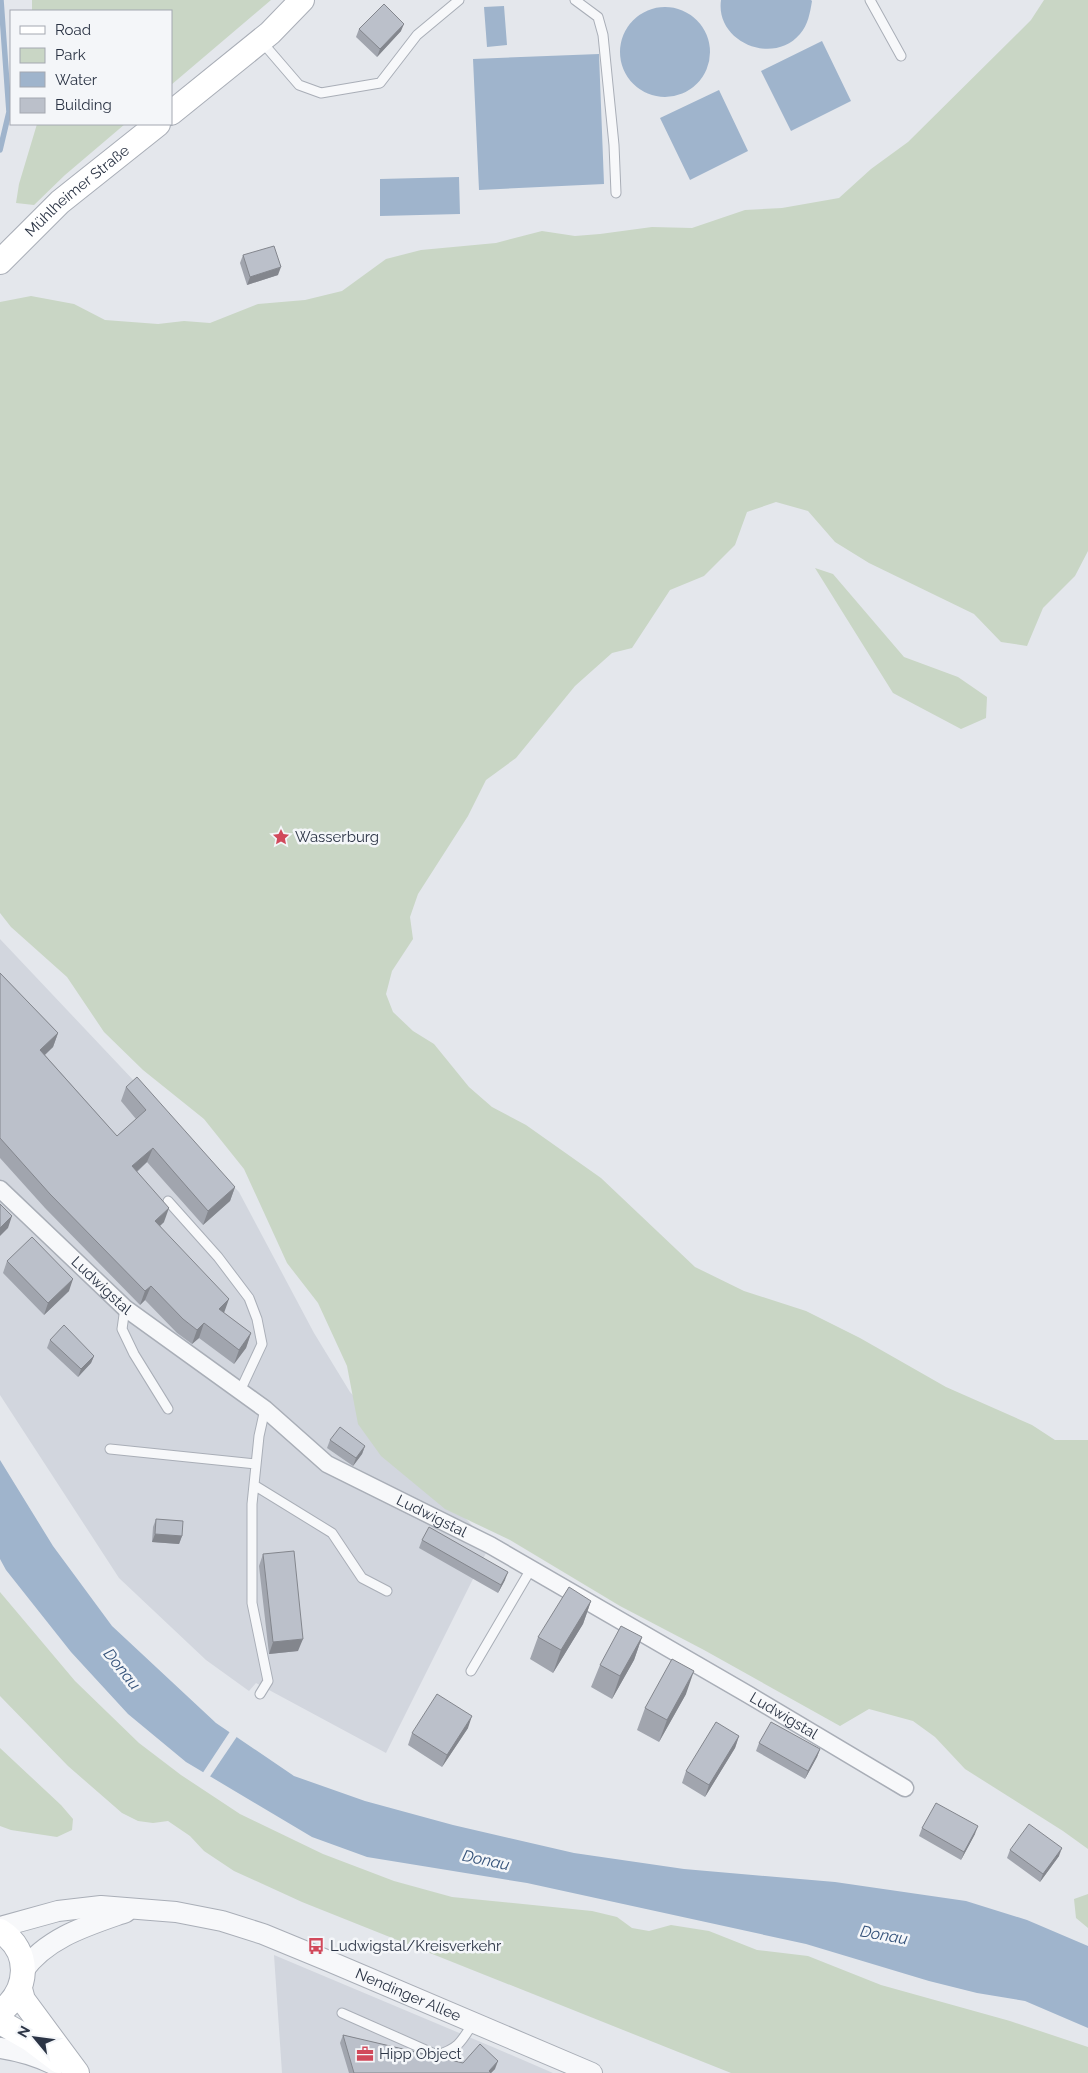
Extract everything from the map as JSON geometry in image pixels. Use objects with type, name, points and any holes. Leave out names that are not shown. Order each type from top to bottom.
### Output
[{"type":"main road","points":[[172,112],[261,41],[302,0]]},
{"type":"main road","name":"Mühlheimer Straße","points":[[0,262],[60,202],[157,125]]},
{"type":"main road","points":[[0,1931],[7,1935],[15,1945],[21,1958],[22,1980],[27,2005],[74,2073]]},
{"type":"main road","points":[[0,2012],[12,2002],[22,1980]]},
{"type":"main road","points":[[0,2022],[30,2039],[74,2073]]},
{"type":"street","name":"Ludwigstal","points":[[0,1189],[125,1308],[265,1409],[328,1464],[490,1545],[905,1788]]},
{"type":"street","name":"Nendinger Allee","points":[[0,1927],[58,1911],[101,1906],[176,1912],[222,1921],[263,1934],[592,2073]]},
{"type":"street","name":"Nendinger Allee","points":[[22,1980],[32,1958],[66,1935],[133,1910]]},
{"type":"street","points":[[0,2048],[39,2057],[74,2073]]},
{"type":"lane","points":[[261,41],[299,85],[321,93],[380,83],[417,35],[458,0]]},
{"type":"lane","points":[[575,0],[598,17],[603,35],[614,145],[616,193]]},
{"type":"lane","points":[[870,0],[901,56]]},
{"type":"lane","points":[[168,1201],[218,1257],[249,1298],[258,1319],[262,1344],[240,1391]]},
{"type":"lane","points":[[125,1308],[122,1329],[134,1354],[168,1410]]},
{"type":"lane","points":[[260,1694],[268,1681],[252,1603],[254,1485],[265,1409]]},
{"type":"lane","points":[[110,1449],[256,1464]]},
{"type":"lane","points":[[254,1485],[332,1533],[362,1578],[387,1591]]},
{"type":"lane","points":[[471,1671],[531,1569]]},
{"type":"lane","points":[[342,2013],[437,2055],[460,2045],[474,2023]]},
{"type":"shaded area","points":[[0,939],[239,1192],[314,1333],[350,1392],[490,1545],[386,1753],[256,1683],[249,1691],[206,1660],[119,1578],[0,1395]]},
{"type":"shaded area","points":[[274,1955],[495,2048],[553,2073],[282,2073]]},
{"type":"green space","points":[[32,0],[271,0],[172,84],[172,10],[32,10]]},
{"type":"green space","points":[[1044,0],[1088,0],[1088,551],[1075,576],[1043,608],[1027,646],[1001,642],[974,614],[869,563],[835,542],[808,511],[776,502],[747,512],[735,545],[704,576],[670,590],[632,648],[612,653],[575,686],[516,758],[486,780],[468,816],[418,894],[410,917],[413,939],[392,971],[386,994],[393,1012],[413,1031],[434,1044],[469,1087],[492,1107],[526,1125],[601,1178],[695,1267],[744,1291],[806,1311],[860,1338],[946,1387],[1032,1425],[1055,1440],[1088,1440],[1088,1849],[965,1769],[935,1737],[913,1721],[869,1709],[840,1726],[704,1650],[620,1606],[510,1540],[445,1509],[381,1456],[358,1424],[347,1366],[318,1303],[287,1263],[244,1169],[204,1119],[143,1070],[104,1032],[67,977],[11,927],[0,913],[0,302],[31,296],[74,304],[105,320],[158,324],[184,321],[210,323],[258,304],[305,300],[342,291],[386,259],[421,250],[496,243],[542,231],[575,236],[652,227],[692,228],[745,210],[782,208],[839,198],[871,169],[908,142],[1031,20]]},
{"type":"green space","points":[[37,125],[124,125],[65,175],[34,205],[16,203],[19,184]]},
{"type":"green space","points":[[815,568],[833,574],[904,657],[958,677],[987,697],[986,718],[961,729],[893,693]]},
{"type":"green space","points":[[0,1592],[75,1681],[139,1743],[181,1775],[240,1814],[323,1854],[394,1881],[452,1897],[592,1911],[617,1917],[632,1928],[649,1931],[671,1925],[709,1931],[757,1950],[808,1956],[881,1985],[1010,2021],[1088,2047],[1088,2073],[731,2073],[302,1902],[234,1871],[204,1851],[190,1836],[168,1821],[153,1823],[138,1821],[122,1813],[68,1766],[0,1696]]},
{"type":"green space","points":[[0,1748],[61,1805],[73,1819],[72,1830],[57,1837],[11,1830],[0,1826]]},
{"type":"green space","points":[[1088,1894],[1088,1928],[1076,1918],[1074,1899]]},
{"type":"water","points":[[721,0],[812,1],[807,23],[800,34],[789,43],[775,48],[762,48],[748,45],[736,38],[727,28],[722,15]]},
{"type":"water","points":[[504,6],[507,45],[487,47],[484,7]]},
{"type":"water","points":[[665,7],[682,10],[697,20],[707,35],[710,52],[707,69],[697,84],[682,94],[665,97],[648,94],[633,84],[623,69],[620,52],[623,35],[633,20],[648,10]]},
{"type":"water","points":[[822,41],[851,101],[791,131],[761,71]]},
{"type":"water","points":[[599,54],[604,184],[479,190],[473,59]]},
{"type":"water","points":[[719,90],[748,151],[690,180],[660,118]]},
{"type":"water","points":[[459,177],[460,214],[380,216],[380,179]]},
{"type":"water","name":"Donau","points":[[0,1460],[53,1546],[112,1626],[216,1723],[294,1776],[365,1801],[453,1825],[574,1853],[684,1869],[835,1882],[966,1901],[1027,1920],[1088,1946],[1088,2028],[1025,2001],[977,1993],[929,1981],[806,1944],[527,1883],[367,1857],[312,1837],[186,1762],[128,1714],[71,1652],[6,1570],[0,1559]]},
{"type":"pier","points":[[231,1730],[238,1735],[209,1778],[202,1774]]},
{"type":"building","points":[[384,4],[404,24],[380,49],[359,29]]},
{"type":"building","points":[[274,246],[281,267],[250,277],[243,255]]},
{"type":"building","points":[[0,973],[58,1033],[40,1050],[117,1136],[146,1110],[126,1087],[137,1077],[235,1187],[208,1211],[153,1148],[132,1166],[169,1208],[155,1221],[229,1299],[219,1309],[251,1333],[239,1350],[204,1323],[197,1330],[183,1319],[151,1286],[145,1291],[50,1194],[0,1138]]},
{"type":"building","points":[[0,1204],[12,1216],[0,1228]]},
{"type":"building","points":[[32,1237],[73,1279],[48,1303],[7,1261]]},
{"type":"building","points":[[64,1325],[94,1356],[81,1369],[50,1340]]},
{"type":"building","points":[[340,1427],[365,1446],[356,1458],[330,1440]]},
{"type":"building","points":[[156,1519],[183,1521],[182,1536],[155,1534]]},
{"type":"building","points":[[429,1527],[508,1572],[501,1585],[422,1540]]},
{"type":"building","points":[[294,1551],[303,1639],[273,1642],[263,1554]]},
{"type":"building","points":[[569,1587],[591,1601],[561,1650],[538,1637]]},
{"type":"building","points":[[621,1626],[642,1637],[620,1676],[600,1665]]},
{"type":"building","points":[[672,1659],[694,1671],[667,1720],[645,1708]]},
{"type":"building","points":[[437,1694],[472,1716],[447,1755],[412,1733]]},
{"type":"building","points":[[716,1722],[739,1736],[709,1785],[686,1771]]},
{"type":"building","points":[[771,1722],[820,1749],[808,1771],[759,1743]]},
{"type":"building","points":[[936,1803],[978,1826],[964,1852],[922,1828]]},
{"type":"building","points":[[1029,1824],[1062,1848],[1043,1874],[1010,1850]]},
{"type":"building","points":[[343,2035],[463,2063],[480,2044],[498,2061],[489,2071],[491,2073],[354,2073]]},
{"type":"waterway","points":[[0,150],[9,112],[1,0]]},
{"type":"place","name":"Wasserburg","points":[[281,837]]},
{"type":"place","name":"Ludwigstal/Kreisverkehr","points":[[316,1946]]},
{"type":"place","name":"Hipp Object","points":[[365,2054]]}]
